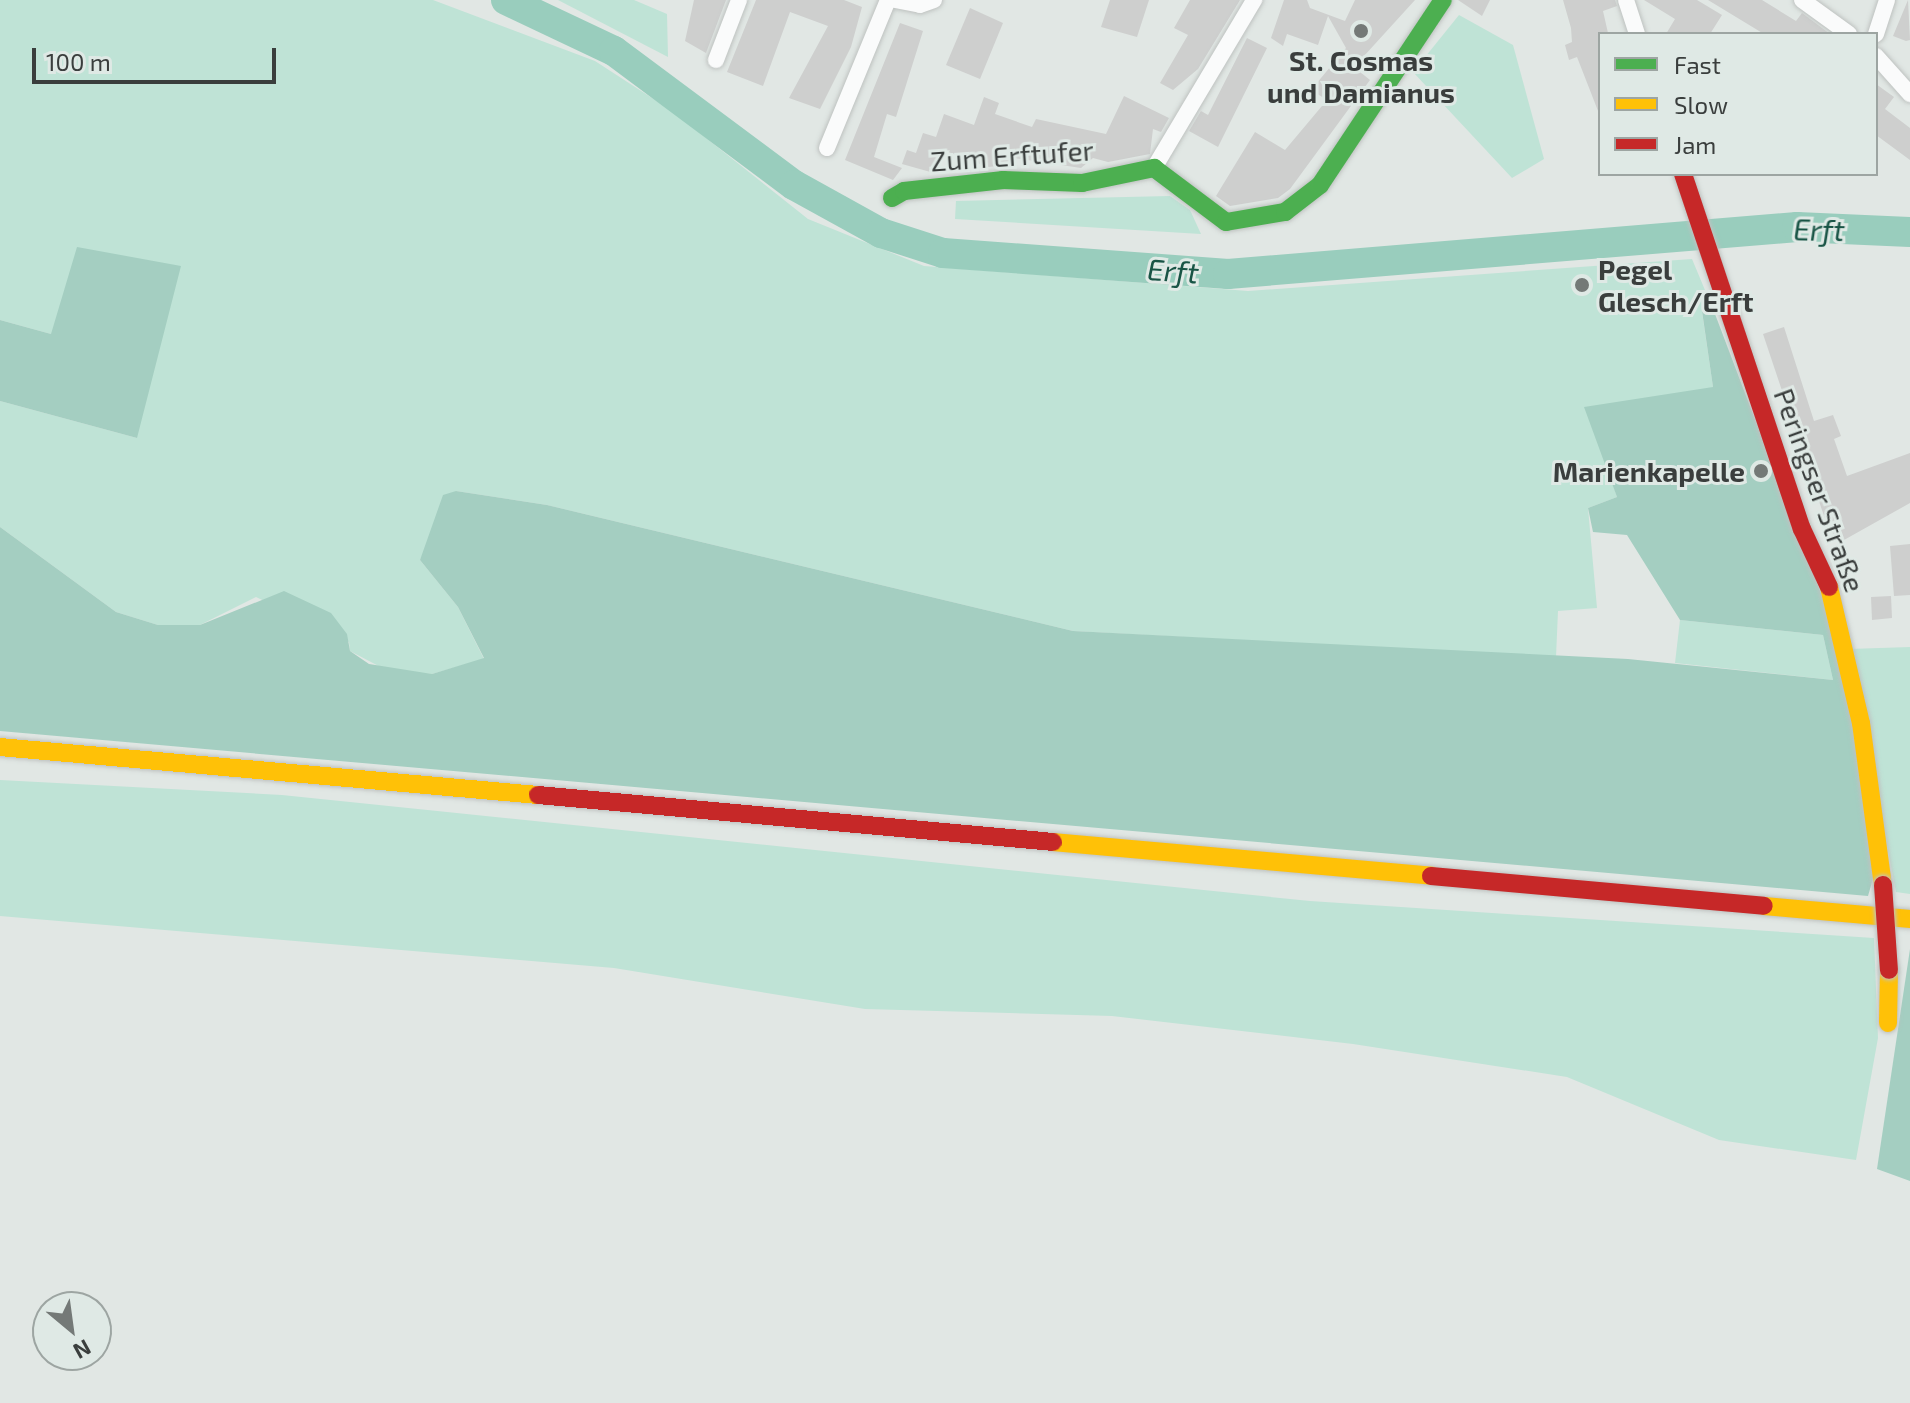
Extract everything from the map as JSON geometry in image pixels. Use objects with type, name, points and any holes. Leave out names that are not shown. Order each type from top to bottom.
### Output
[{"type":"main road","points":[[1154,168],[1226,222],[1285,212],[1320,185],[1443,0]]},
{"type":"main road","name":"Zum Erftufer","points":[[892,198],[904,191],[1003,180],[1082,183],[1154,168]]},
{"type":"main road","name":"Peringser Straße","points":[[1684,176],[1802,529],[1826,575],[1861,723],[1883,885],[1889,970],[1888,1023]]},
{"type":"main road","points":[[0,747],[1910,919]]},
{"type":"street","points":[[716,60],[739,0]]},
{"type":"street","points":[[827,148],[888,0]]},
{"type":"street","points":[[895,0],[920,5],[934,0]]},
{"type":"street","points":[[1154,168],[1254,0]]},
{"type":"street","points":[[1626,0],[1636,32]]},
{"type":"street","points":[[1802,0],[1846,32]]},
{"type":"street","points":[[1877,32],[1887,0]]},
{"type":"street","points":[[1878,58],[1910,94]]},
{"type":"green space","points":[[0,0],[433,0],[595,61],[672,111],[808,219],[924,266],[1248,291],[1692,259],[1715,314],[1702,312],[1713,387],[1610,475],[1617,497],[1588,508],[1597,608],[1558,611],[1556,657],[1073,631],[547,505],[456,491],[420,560],[458,607],[484,659],[432,674],[390,672],[350,651],[349,642],[256,597],[200,625],[158,625],[116,612],[0,527],[0,401],[137,438],[51,334],[0,320]]},
{"type":"green space","points":[[558,0],[634,0],[667,14],[668,57]]},
{"type":"green space","points":[[1459,15],[1513,45],[1544,159],[1512,178],[1413,72]]},
{"type":"green space","points":[[1170,196],[1190,210],[1201,234],[955,219],[956,201]]},
{"type":"green space","points":[[77,247],[181,266],[137,438],[0,401],[0,320],[51,334]]},
{"type":"green space","points":[[1702,311],[1715,314],[1822,596],[1851,715],[1874,875],[1868,896],[0,731],[0,527],[116,612],[158,625],[200,625],[284,591],[331,613],[347,634],[350,651],[369,664],[432,674],[484,658],[458,607],[420,560],[443,495],[456,491],[547,505],[1073,631],[1628,659],[1833,680],[1823,635],[1680,620],[1627,535],[1593,532],[1588,508],[1617,497],[1584,407],[1713,387]]},
{"type":"green space","points":[[1680,620],[1823,635],[1833,680],[1675,663]]},
{"type":"green space","points":[[1910,647],[1910,894],[1896,892],[1849,649]]},
{"type":"green space","points":[[0,780],[282,795],[1310,901],[1874,938],[1878,1038],[1856,1160],[1719,1140],[1567,1077],[1353,1044],[1112,1016],[865,1009],[614,968],[0,916]]},
{"type":"green space","points":[[1910,949],[1910,1181],[1877,1169]]},
{"type":"building","points":[[694,0],[726,0],[706,53],[685,41]]},
{"type":"building","points":[[756,0],[844,0],[862,7],[851,47],[820,109],[789,98],[828,26],[790,12],[763,86],[727,72]]},
{"type":"building","points":[[1110,0],[1149,0],[1137,37],[1101,27]]},
{"type":"building","points":[[1190,0],[1240,0],[1198,69],[1173,90],[1160,83],[1188,35],[1174,28]]},
{"type":"building","points":[[1284,0],[1307,0],[1310,8],[1345,21],[1355,0],[1415,0],[1354,67],[1370,80],[1290,189],[1278,198],[1230,206],[1216,196],[1255,132],[1285,150],[1327,100],[1311,90],[1346,48],[1328,16],[1318,45],[1287,34],[1283,46],[1271,38]]},
{"type":"building","points":[[1458,0],[1490,0],[1482,16]]},
{"type":"building","points":[[1563,0],[1615,0],[1617,6],[1603,11],[1608,32],[1598,32],[1598,111],[1577,57],[1569,60],[1565,45],[1572,42]]},
{"type":"building","points":[[1644,0],[1697,0],[1722,15],[1711,32],[1667,32],[1675,19]]},
{"type":"building","points":[[1708,0],[1762,0],[1796,21],[1802,13],[1827,32],[1761,32]]},
{"type":"building","points":[[1908,0],[1910,40],[1906,41],[1893,36]]},
{"type":"building","points":[[970,8],[1003,23],[980,79],[946,65]]},
{"type":"building","points":[[900,23],[923,31],[896,117],[887,114],[874,157],[902,168],[893,180],[845,160]]},
{"type":"building","points":[[1247,38],[1267,48],[1218,147],[1189,131],[1201,111],[1208,115]]},
{"type":"building","points":[[1878,85],[1894,97],[1885,109],[1910,128],[1910,160],[1878,136]]},
{"type":"building","points":[[1124,96],[1169,118],[1161,132],[1153,129],[1150,154],[1108,162],[1093,158],[1081,168],[1014,158],[1011,165],[988,167],[943,150],[934,173],[902,164],[907,150],[916,153],[923,133],[936,137],[944,114],[974,125],[984,97],[999,103],[995,114],[1032,127],[1036,119],[1106,134]]},
{"type":"building","points":[[1784,327],[1814,421],[1833,415],[1841,436],[1834,439],[1847,476],[1910,453],[1910,503],[1844,540],[1829,531],[1763,334]]},
{"type":"building","points":[[1910,544],[1910,595],[1894,596],[1890,546]]},
{"type":"building","points":[[1891,596],[1892,618],[1872,620],[1871,597]]},
{"type":"waterway","name":"Erft","points":[[506,0],[614,51],[794,185],[881,233],[943,253],[1228,274],[1797,227],[1910,232]]},
{"type":"traffic: fast","points":[[892,198],[904,191],[1003,180],[1082,183],[1154,168],[1226,222],[1285,212],[1320,185],[1443,0]]},
{"type":"traffic: slow","points":[[1829,587],[1861,723],[1883,885]]},
{"type":"traffic: slow","points":[[0,747],[538,795]]},
{"type":"traffic: slow","points":[[1053,842],[1431,876]]},
{"type":"traffic: slow","points":[[1764,906],[1910,919]]},
{"type":"traffic: slow","points":[[1888,1023],[1889,970]]},
{"type":"traffic: jam","points":[[1684,176],[1802,529],[1829,587]]},
{"type":"traffic: jam","points":[[538,795],[1053,842]]},
{"type":"traffic: jam","points":[[1431,876],[1764,906]]},
{"type":"traffic: jam","points":[[1883,885],[1889,970]]},
{"type":"place","name":"St. Cosmas und Damianus","points":[[1361,31]]},
{"type":"place","name":"Pegel Glesch/Erft","points":[[1582,285]]},
{"type":"place","name":"Marienkapelle","points":[[1761,471]]}]
